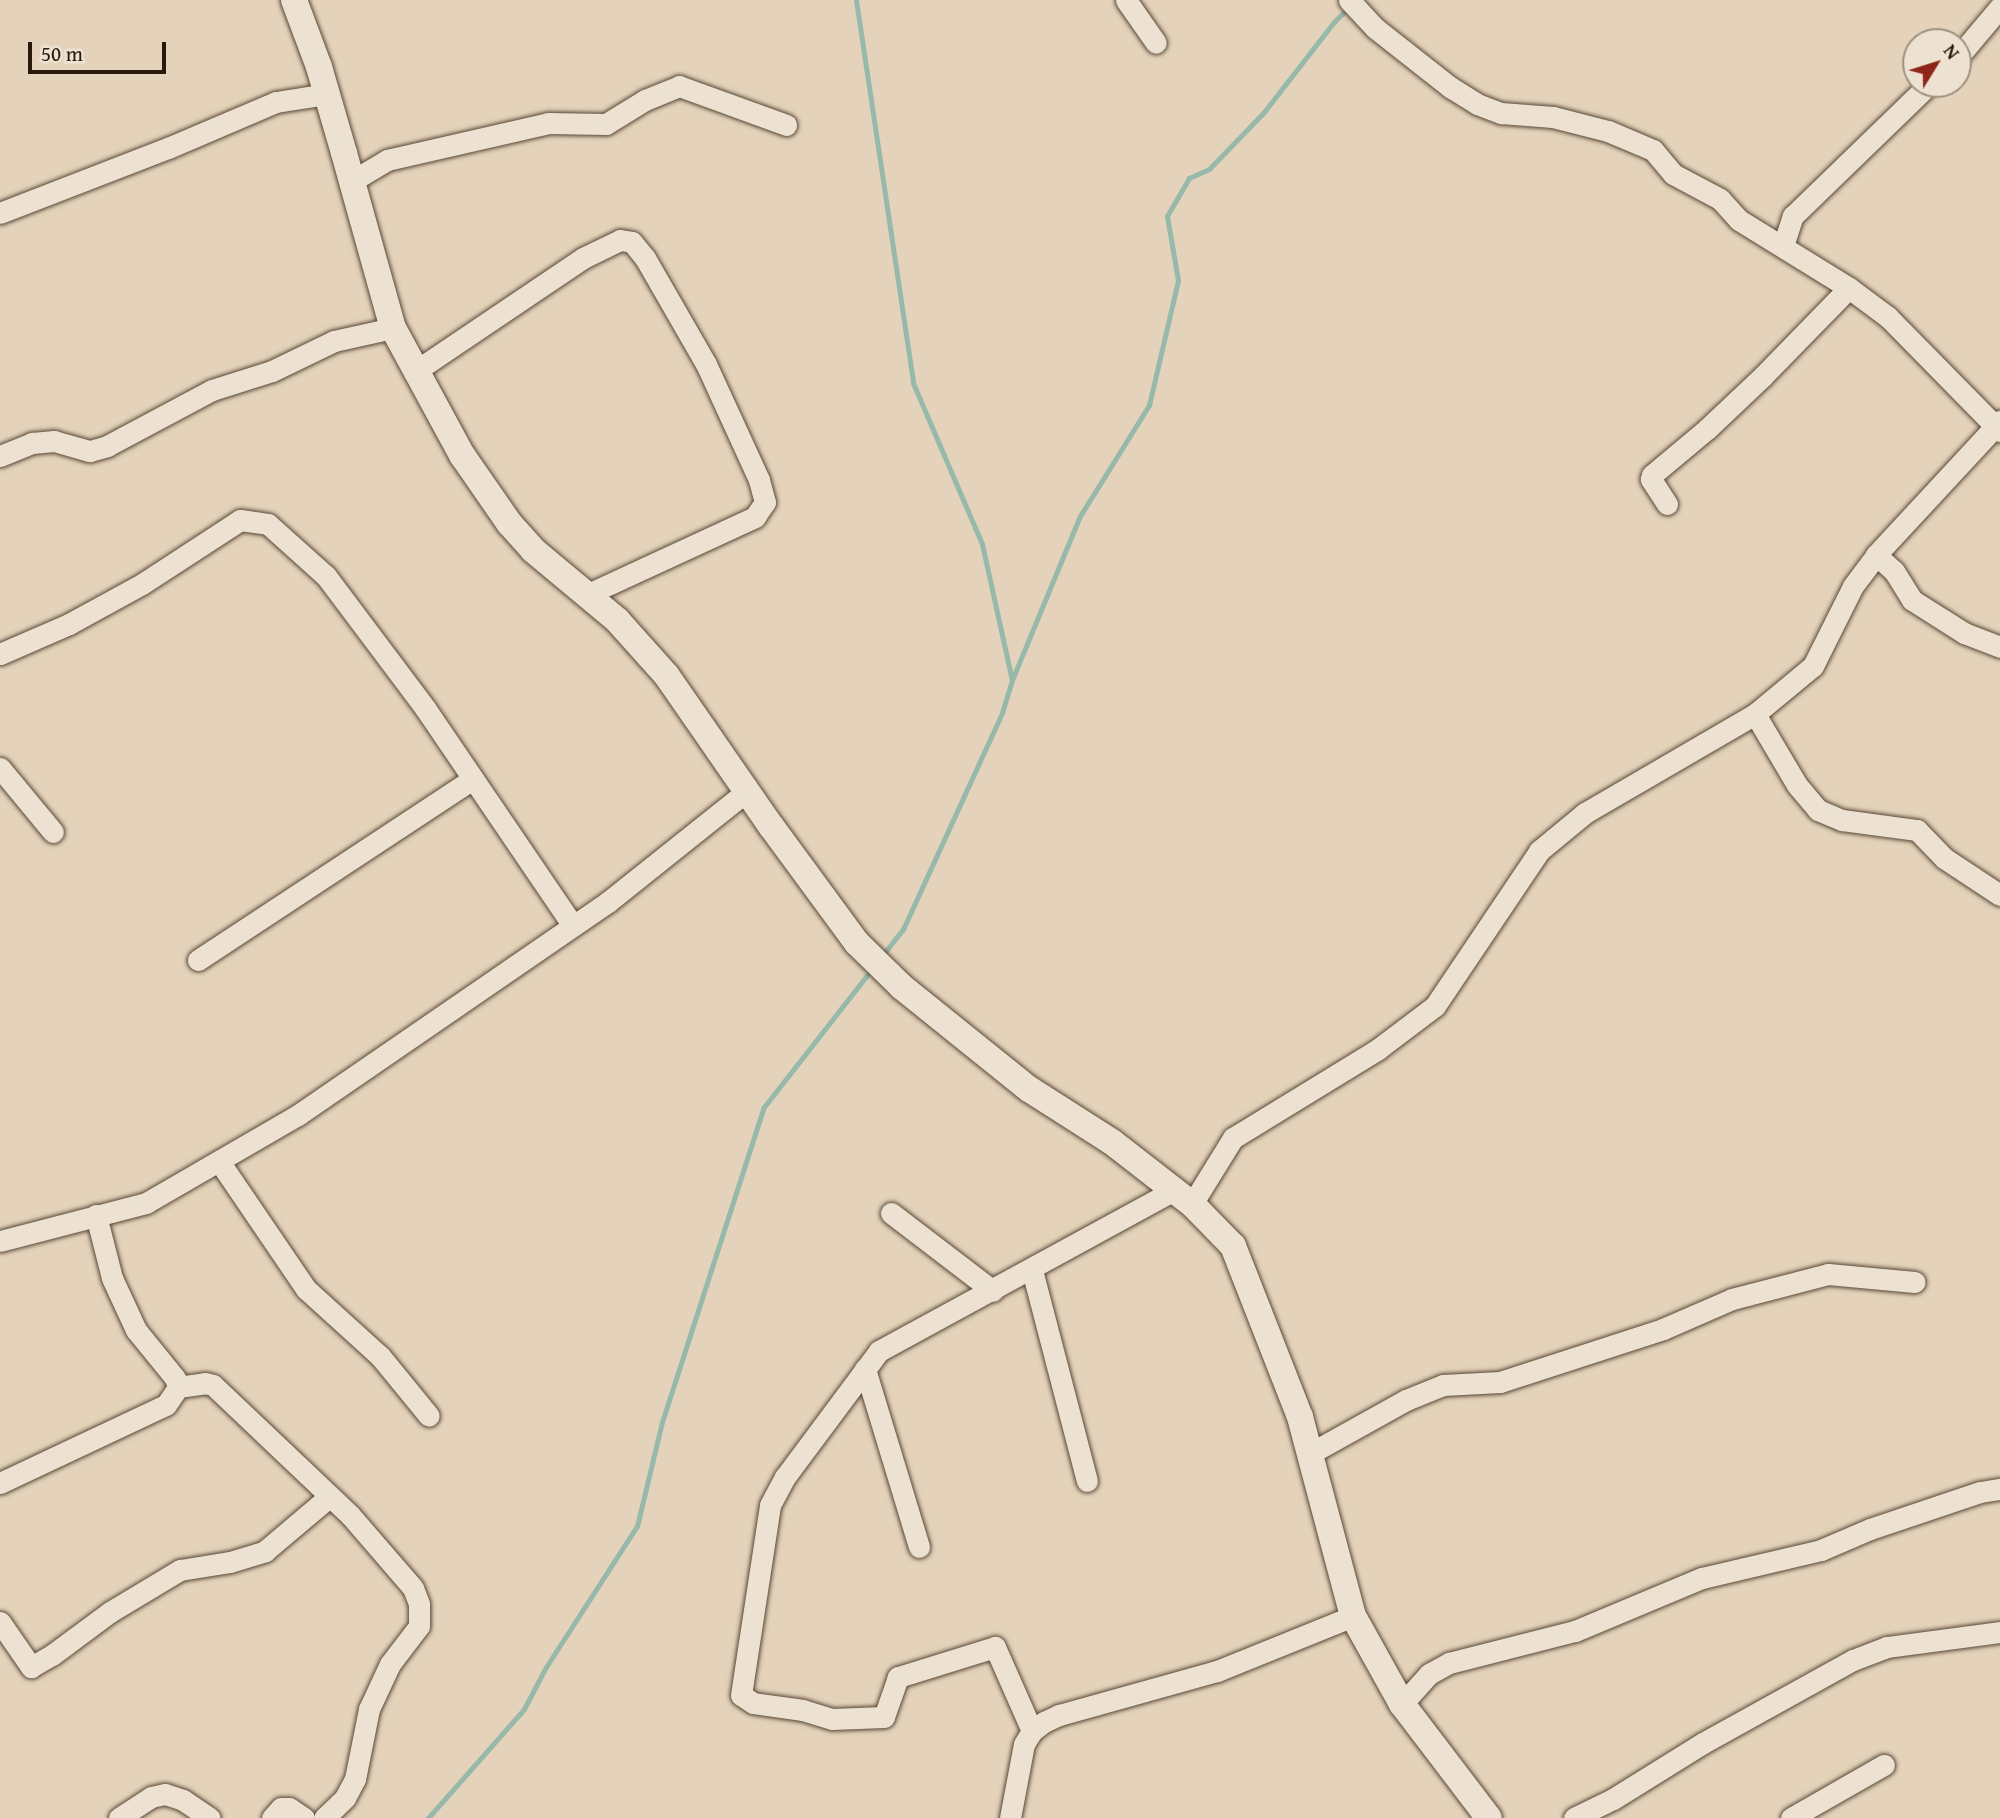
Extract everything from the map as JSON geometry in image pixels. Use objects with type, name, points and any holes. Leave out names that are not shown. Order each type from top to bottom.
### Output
[{"type":"street","points":[[294,0],[327,94],[393,328],[414,372],[462,455],[509,523],[533,550],[617,620],[667,676],[857,943],[902,987],[1029,1089],[1112,1142],[1183,1197],[1233,1246],[1300,1417],[1353,1616],[1402,1704],[1489,1818]]},
{"type":"street","points":[[1126,0],[1156,43]]},
{"type":"street","points":[[1032,1731],[995,1647],[898,1677],[884,1717],[832,1719],[796,1709],[753,1703],[741,1695],[770,1505],[786,1477],[865,1369],[879,1351],[897,1339],[1032,1270],[1155,1198],[1183,1197],[1233,1138],[1378,1049],[1435,1006],[1539,851],[1585,813],[1755,714],[1813,667],[1853,586],[1876,555],[1998,426],[1888,317],[1849,288],[1739,220],[1720,199],[1673,174],[1653,150],[1608,131],[1553,117],[1501,113],[1477,104],[1450,87],[1374,27],[1350,2]]},
{"type":"street","points":[[1972,40],[2000,6]]},
{"type":"street","points":[[352,181],[387,160],[548,123],[606,124],[645,100],[679,86],[786,125]]},
{"type":"street","points":[[0,213],[168,148],[276,102],[327,94]]},
{"type":"street","points":[[1783,246],[1793,216],[1915,98]]},
{"type":"street","points":[[414,372],[583,258],[620,240],[632,242],[650,264],[706,364],[759,480],[765,502],[755,517],[588,594]]},
{"type":"street","points":[[1667,504],[1651,479],[1652,475],[1707,429],[1849,288]]},
{"type":"street","points":[[0,456],[32,443],[54,441],[90,451],[107,446],[212,390],[272,371],[334,341],[393,328]]},
{"type":"street","points":[[0,654],[69,624],[130,591],[240,520],[268,524],[326,576],[425,708],[573,926]]},
{"type":"street","points":[[1876,555],[1894,571],[1912,600],[1964,633],[2000,646]]},
{"type":"street","points":[[1755,714],[1797,785],[1818,810],[1842,820],[1917,830],[1944,858],[2000,895]]},
{"type":"street","points":[[0,768],[53,832]]},
{"type":"street","points":[[198,960],[473,779]]},
{"type":"street","points":[[0,1241],[146,1203],[298,1115],[573,926],[747,791]]},
{"type":"street","points":[[219,1161],[306,1289],[380,1356],[429,1416]]},
{"type":"street","points":[[891,1213],[993,1291]]},
{"type":"street","points":[[96,1215],[112,1278],[132,1321],[175,1378],[178,1387]]},
{"type":"street","points":[[1032,1270],[1087,1481]]},
{"type":"street","points":[[1309,1454],[1405,1400],[1443,1385],[1500,1382],[1663,1329],[1732,1299],[1828,1274],[1915,1282]]},
{"type":"street","points":[[865,1369],[919,1547]]},
{"type":"street","points":[[0,1483],[166,1405],[178,1387],[205,1383],[213,1385],[330,1496],[414,1588],[419,1604],[419,1626],[390,1664],[369,1709],[355,1779],[345,1798],[324,1818]]},
{"type":"street","points":[[1402,1704],[1429,1674],[1449,1663],[1575,1631],[1702,1578],[1821,1550],[1883,1525],[1980,1492],[2000,1489]]},
{"type":"street","points":[[0,1622],[31,1667],[52,1655],[110,1612],[180,1570],[230,1562],[265,1550],[330,1496]]},
{"type":"street","points":[[1010,1818],[1024,1744],[1032,1731],[1059,1714],[1217,1671],[1353,1616]]},
{"type":"street","points":[[1574,1818],[1613,1800],[1714,1737],[1853,1660],[1886,1647],[2000,1632]]},
{"type":"street","points":[[1791,1818],[1884,1765]]},
{"type":"street","points":[[119,1818],[151,1797],[165,1794],[183,1800],[210,1818]]},
{"type":"street","points":[[272,1818],[281,1808],[289,1808],[304,1818]]},
{"type":"waterway","points":[[856,0],[913,383],[982,544],[1012,680],[1002,713],[903,929],[882,956]]},
{"type":"waterway","points":[[1012,680],[1080,516],[1149,405],[1178,280],[1167,216],[1189,178],[1209,169],[1264,112],[1333,23],[1349,7]]},
{"type":"waterway","points":[[428,1818],[524,1709],[546,1667],[637,1526],[662,1422],[764,1107],[871,970]]}]
